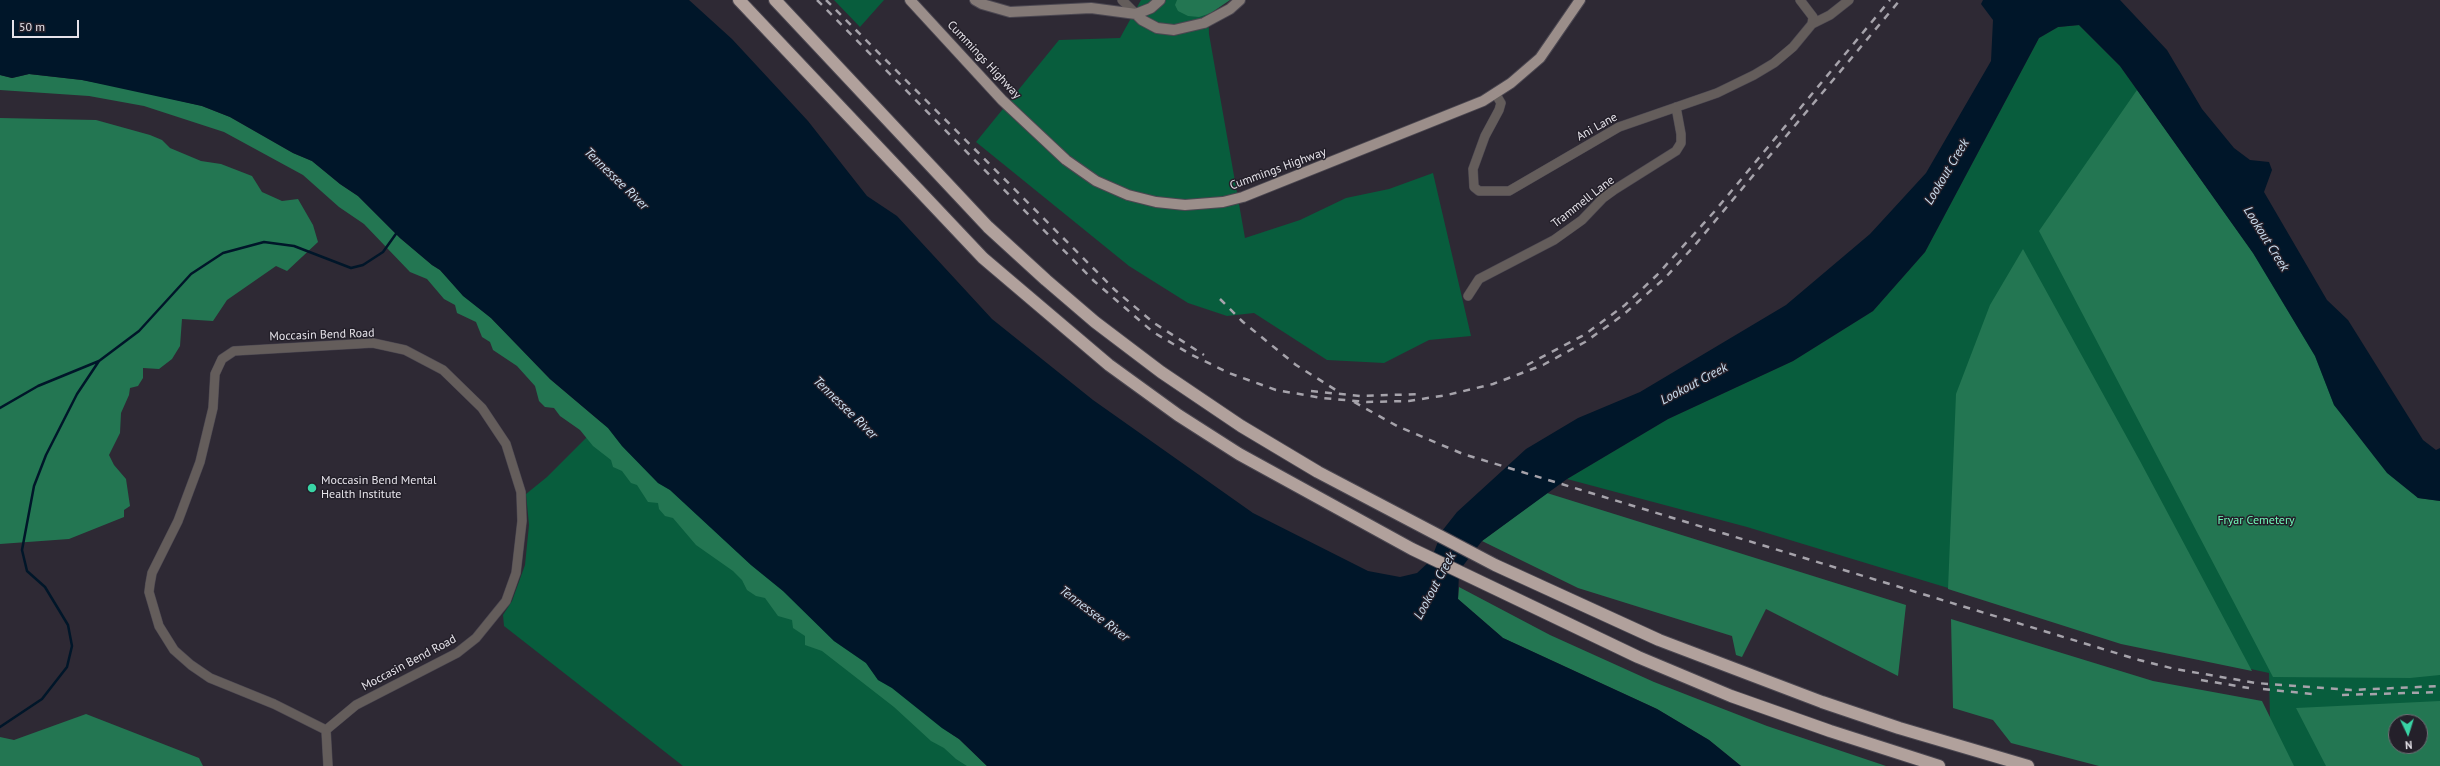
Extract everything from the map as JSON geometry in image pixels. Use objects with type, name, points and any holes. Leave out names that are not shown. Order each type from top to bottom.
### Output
[{"type":"highway","points":[[740,0],[983,258],[1110,365],[1178,415],[1239,454],[1412,549],[1486,586],[1638,657],[1731,696],[1830,731],[1939,766]]},
{"type":"highway","points":[[776,0],[988,227],[1095,322],[1161,372],[1241,426],[1318,472],[1421,527],[1495,565],[1616,621],[1730,668],[1892,725],[2028,766]]},
{"type":"main road","name":"Cummings Highway","points":[[910,0],[1002,100],[1066,160],[1110,188],[1128,196],[1156,202],[1185,205],[1223,202],[1243,197],[1483,101],[1511,83],[1540,58],[1580,0]]},
{"type":"main road","points":[[975,0],[999,10],[1015,12],[1091,8],[1136,14],[1152,8],[1160,0]]},
{"type":"main road","points":[[1136,14],[1142,20],[1157,28],[1174,30],[1204,23],[1230,9],[1240,0]]},
{"type":"street","points":[[1122,0],[1136,14]]},
{"type":"street","points":[[1800,0],[1813,17],[1812,24]]},
{"type":"street","points":[[1812,24],[1824,18],[1849,0]]},
{"type":"street","name":"Ani Lane","points":[[1495,93],[1500,103],[1499,110],[1485,136],[1473,169],[1474,187],[1479,191],[1509,191],[1619,127],[1717,93],[1754,75],[1774,63],[1793,47],[1812,24]]},
{"type":"street","name":"Trammell Lane","points":[[1468,296],[1479,279],[1554,240],[1582,220],[1608,194],[1676,151],[1681,144],[1681,134],[1676,107]]},
{"type":"street","name":"Moccasin Bend Road","points":[[373,343],[405,350],[443,370],[482,408],[506,444],[521,492],[522,521],[516,573],[506,601],[476,638],[457,653],[356,705],[326,730],[274,704],[210,678],[191,665],[174,650],[159,626],[149,592],[152,573],[178,521],[200,462],[213,408],[215,374],[222,359],[234,351],[373,343]]},
{"type":"street","points":[[326,730],[328,766]]},
{"type":"green space","points":[[834,0],[884,0],[860,27]]},
{"type":"green space","points":[[1141,0],[1219,0],[1208,6],[1209,34],[1245,238],[1300,220],[1346,198],[1389,189],[1433,173],[1471,336],[1429,340],[1384,363],[1327,360],[1254,313],[1227,316],[1188,303],[1129,266],[976,142],[1059,40],[1120,38]]},
{"type":"green space","points":[[1177,0],[1230,0],[1211,13],[1199,17],[1188,16],[1178,11],[1175,5]]},
{"type":"green space","name":"Fryar Cemetery","points":[[2079,25],[2120,66],[2253,253],[2418,498],[2440,501],[2440,766],[2271,766],[2269,673],[2123,641],[1747,527],[1567,479],[1668,419],[1793,361],[1873,311],[1925,252],[2039,38],[2058,27]]},
{"type":"green space","points":[[29,74],[82,80],[126,88],[202,106],[230,117],[293,153],[312,161],[340,184],[358,196],[400,238],[440,270],[464,296],[491,318],[550,379],[608,428],[622,446],[658,483],[670,490],[751,565],[783,591],[834,641],[866,663],[878,680],[892,688],[942,728],[959,739],[987,766],[967,766],[956,759],[944,748],[931,741],[894,707],[822,651],[805,645],[805,636],[793,628],[792,620],[778,616],[765,598],[756,596],[747,590],[742,580],[733,571],[696,545],[673,518],[665,516],[659,509],[658,503],[648,502],[637,485],[631,483],[622,471],[613,467],[611,460],[593,446],[580,430],[560,416],[554,408],[545,407],[539,401],[535,386],[517,366],[493,350],[490,342],[482,337],[476,322],[457,313],[455,305],[444,299],[427,279],[410,272],[364,224],[339,207],[303,175],[224,132],[144,106],[89,96],[0,90],[0,75],[12,78]]},
{"type":"green space","name":"Fryar Cemetery","points":[[2137,90],[2253,253],[2315,356],[2334,405],[2418,498],[2440,501],[2440,675],[2410,678],[2273,677],[2039,231]]},
{"type":"green space","points":[[0,118],[96,120],[150,135],[162,140],[170,148],[201,161],[221,164],[252,176],[262,192],[282,201],[298,199],[313,225],[318,242],[287,271],[276,266],[227,300],[213,321],[182,319],[180,346],[172,359],[159,369],[143,368],[143,378],[138,386],[130,388],[129,395],[121,413],[120,433],[109,455],[114,465],[126,479],[130,506],[124,510],[124,517],[69,539],[0,544]]},
{"type":"green space","points":[[2023,249],[2140,461],[2252,671],[2121,644],[1948,589],[1956,394],[1990,305]]},
{"type":"green space","points":[[602,422],[987,766],[683,766],[504,626],[503,615],[512,601],[525,565],[529,525],[526,494],[547,477]]},
{"type":"green space","points":[[1547,493],[1906,605],[1898,676],[1766,609],[1742,657],[1736,655],[1732,636],[1578,588],[1482,541]]},
{"type":"green space","points":[[1459,587],[1550,635],[1654,682],[1767,726],[1886,766],[1741,766],[1709,740],[1657,709],[1503,638],[1458,599]]},
{"type":"green space","points":[[1951,619],[2153,681],[2262,701],[2294,766],[2099,766],[2011,743],[1993,720],[1953,708]]},
{"type":"green space","points":[[2440,701],[2440,766],[2326,766],[2296,708]]},
{"type":"green space","points":[[86,714],[199,758],[203,766],[0,766],[0,737],[14,740]]},
{"type":"water","points":[[0,0],[689,0],[732,39],[808,121],[867,196],[897,216],[992,319],[1093,400],[1253,513],[1368,571],[1400,577],[1417,573],[1431,560],[1442,531],[1457,512],[1526,449],[1578,418],[1640,392],[1786,305],[1870,234],[1926,173],[1991,61],[1993,20],[1981,4],[1983,0],[2120,0],[2167,50],[2202,109],[2234,148],[2250,160],[2269,162],[2272,170],[2264,192],[2327,300],[2348,320],[2423,440],[2436,450],[2440,448],[2440,501],[2418,498],[2387,473],[2334,405],[2315,356],[2253,253],[2120,66],[2079,25],[2058,27],[2039,38],[1925,252],[1873,311],[1793,361],[1668,419],[1567,479],[1482,541],[1459,571],[1458,599],[1503,638],[1657,709],[1709,740],[1741,766],[987,766],[959,739],[942,728],[892,688],[878,680],[866,663],[834,641],[783,591],[751,565],[670,490],[658,483],[622,446],[608,428],[550,379],[491,318],[463,296],[440,270],[400,238],[358,196],[340,184],[312,161],[293,153],[230,117],[202,106],[82,80],[29,74],[12,78],[0,75]]},
{"type":"waterway","points":[[0,408],[38,386],[99,361],[139,331],[191,274],[223,253],[264,242],[294,246],[351,268],[363,265],[383,252],[398,231]]},
{"type":"waterway","points":[[0,727],[42,699],[67,667],[72,646],[68,625],[45,587],[27,571],[22,550],[34,486],[46,455],[77,394],[99,361]]},
{"type":"railway","points":[[817,0],[1094,281],[1153,332],[1190,354],[1229,373],[1276,390],[1322,398],[1367,402],[1409,401],[1447,395],[1493,384],[1543,365],[1585,342],[1623,315],[1665,278],[1695,245],[1900,0]]},
{"type":"railway","points":[[826,0],[1115,290],[1154,323],[1204,355]]},
{"type":"railway","points":[[1527,365],[1584,335],[1625,305],[1657,275],[1714,212],[1890,0]]},
{"type":"railway","points":[[1220,299],[1243,322],[1296,365],[1339,392]]},
{"type":"railway","points":[[1311,391],[1360,396],[1421,394]]},
{"type":"railway","points":[[1354,402],[1397,426],[1463,454],[2139,660],[2175,669],[2256,683],[2351,690],[2440,686]]},
{"type":"railway","points":[[2201,680],[2249,688]]},
{"type":"railway","points":[[2263,689],[2312,694]]},
{"type":"railway","points":[[2342,695],[2440,692]]},
{"type":"place","name":"Moccasin Bend Mental Health Institute","points":[[312,488]]},
{"type":"water label","name":"Lookout Creek","points":[[1947,172]]},
{"type":"water label","name":"Tennessee River","points":[[616,179]]},
{"type":"water label","name":"Lookout Creek","points":[[2266,239]]},
{"type":"water label","name":"Lookout Creek","points":[[1694,384]]},
{"type":"water label","name":"Tennessee River","points":[[845,408]]},
{"type":"water label","name":"Lookout Creek","points":[[1435,586]]},
{"type":"water label","name":"Tennessee River","points":[[1094,614]]}]
